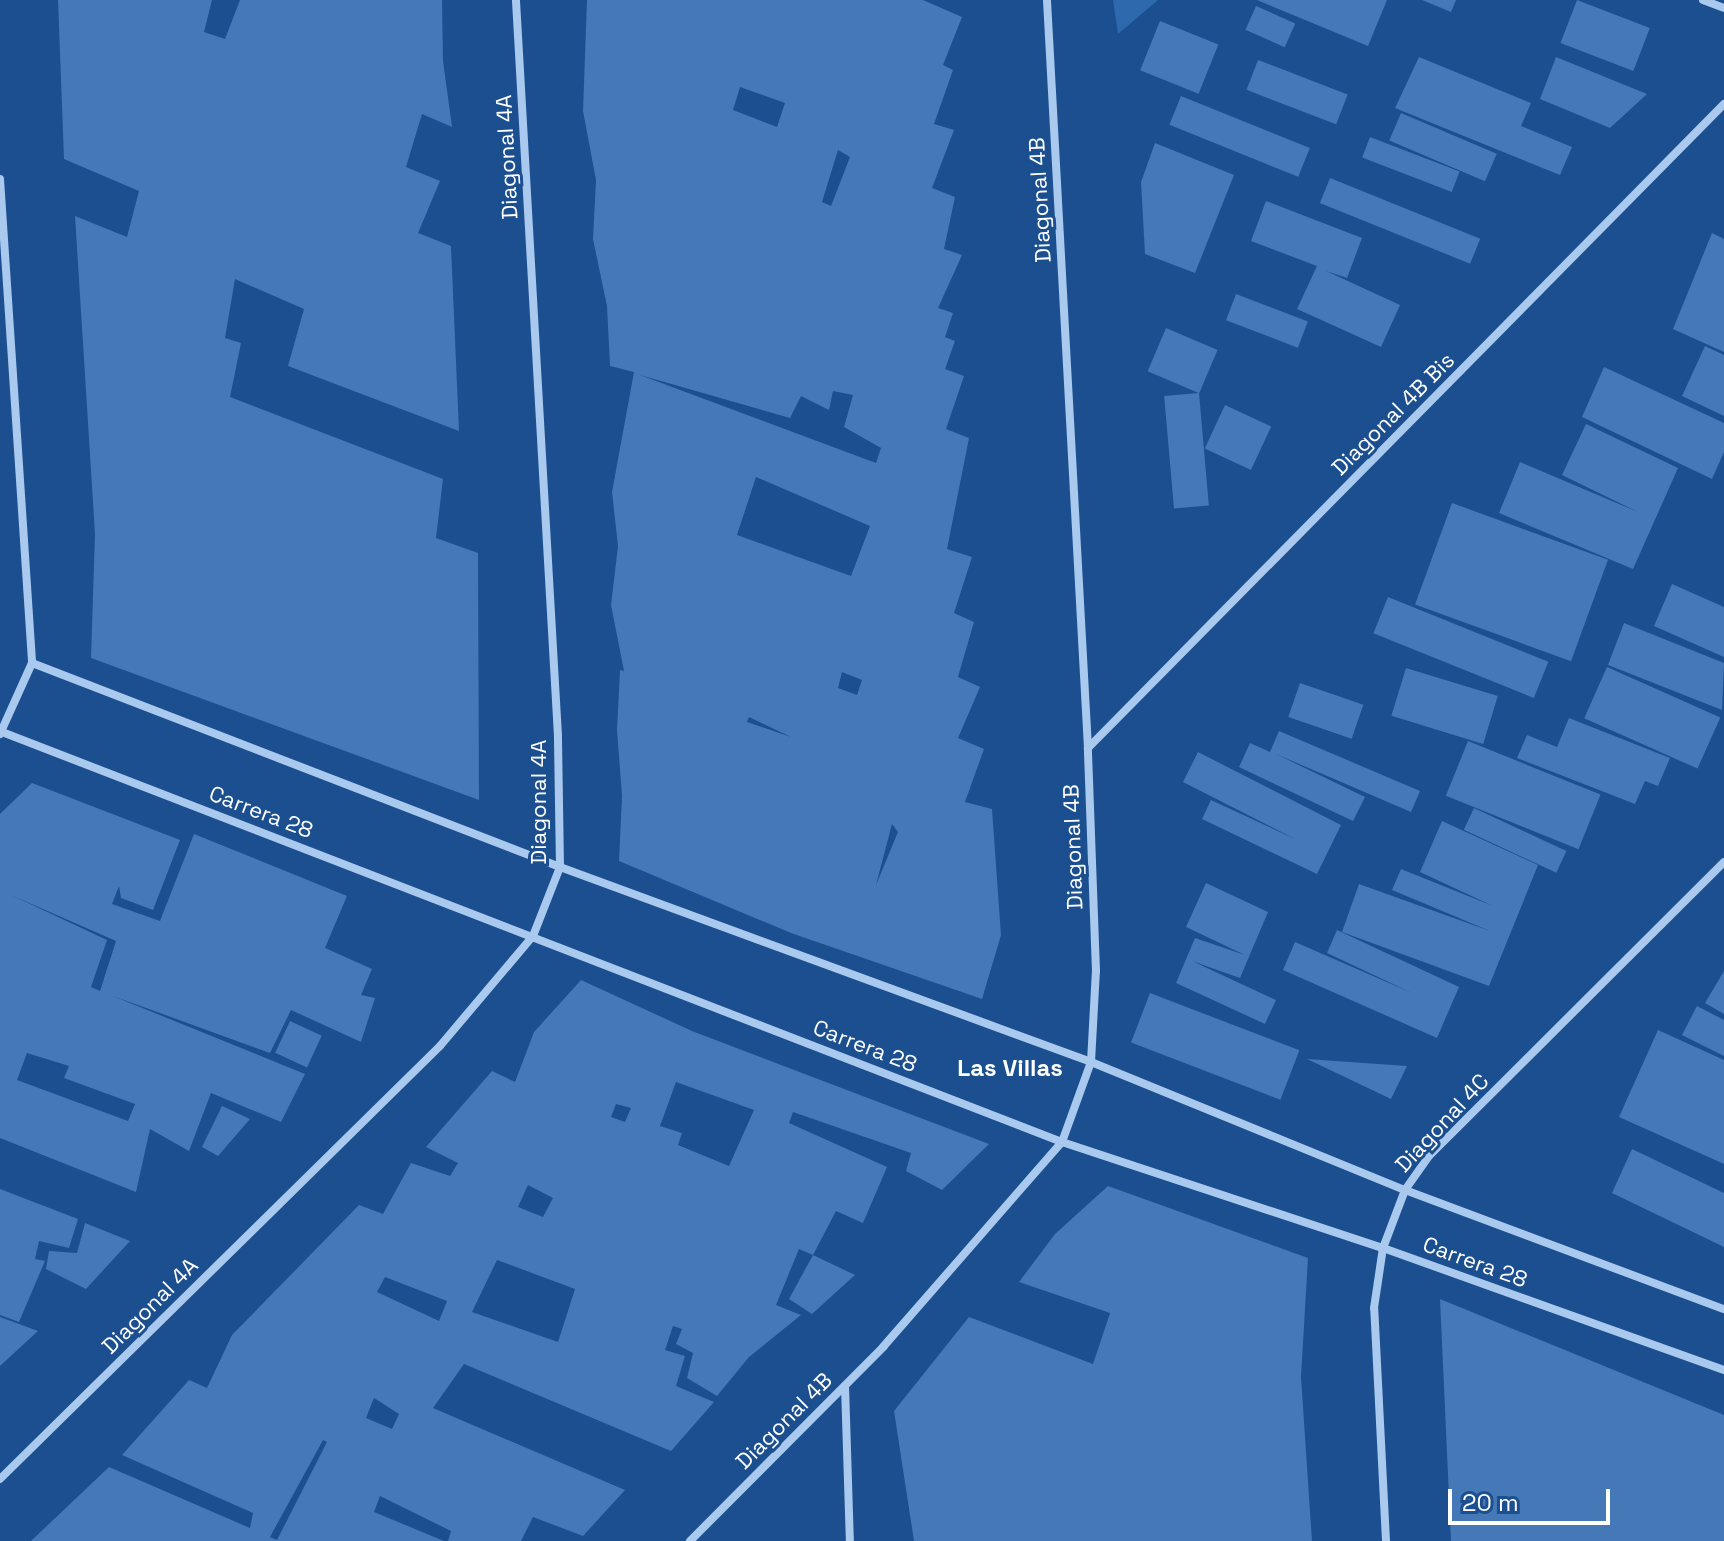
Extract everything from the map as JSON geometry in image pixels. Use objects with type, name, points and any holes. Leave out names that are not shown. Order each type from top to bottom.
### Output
[{"type":"street","name":"Diagonal 4A","points":[[0,1479],[440,1046],[533,936],[560,867],[558,736],[516,0]]},
{"type":"street","name":"Diagonal 4B","points":[[690,1541],[845,1386],[1062,1142],[1091,1062],[1096,971],[1088,748],[1047,0]]},
{"type":"street","points":[[1703,0],[1724,8]]},
{"type":"street","name":"Diagonal 4B Bis","points":[[1088,748],[1724,104]]},
{"type":"street","points":[[0,179],[32,663],[1,733]]},
{"type":"street","name":"Carrera 28","points":[[32,663],[560,867],[1091,1062],[1405,1190],[1724,1309]]},
{"type":"street","name":"Carrera 28","points":[[1,733],[1062,1142],[1383,1248],[1724,1370]]},
{"type":"street","name":"Diagonal 4C","points":[[1386,1541],[1374,1308],[1383,1248],[1405,1190],[1429,1156],[1724,862]]},
{"type":"street","points":[[845,1386],[850,1541]]},
{"type":"shaded area","points":[[1113,0],[1158,0],[1118,34]]},
{"type":"building","points":[[58,0],[212,0],[204,32],[225,39],[240,0],[442,0],[443,61],[452,127],[422,114],[406,167],[440,181],[418,233],[451,246],[459,431],[288,366],[304,309],[235,279],[225,338],[241,343],[230,397],[443,479],[436,538],[478,553],[479,800],[91,658],[95,534],[75,216],[127,237],[139,191],[64,159]]},
{"type":"building","points":[[587,0],[923,0],[962,17],[943,65],[953,70],[934,124],[954,130],[932,188],[955,197],[944,249],[962,255],[938,308],[953,313],[945,337],[955,341],[945,369],[964,376],[946,429],[969,438],[947,549],[972,557],[954,613],[974,622],[958,677],[980,687],[958,738],[984,749],[965,802],[992,809],[1001,935],[982,999],[791,933],[619,861],[622,796],[617,730],[620,670],[624,671],[611,605],[618,546],[612,492],[634,372],[610,366],[607,306],[593,239],[596,180],[583,111]],"holes":[[[740,87],[785,103],[777,127],[733,110]],[[838,150],[850,157],[831,206],[822,202]],[[640,375],[790,418],[801,396],[829,410],[833,391],[853,395],[844,427],[881,448],[876,463]],[[756,477],[870,526],[851,576],[737,535]],[[842,672],[862,680],[857,695],[838,688]],[[749,717],[791,737],[747,722]],[[892,824],[898,832],[876,885]]]},
{"type":"building","points":[[1257,0],[1387,0],[1368,46]]},
{"type":"building","points":[[1422,0],[1456,0],[1451,12]]},
{"type":"building","points":[[1577,0],[1650,28],[1633,71],[1561,43]]},
{"type":"building","points":[[1256,6],[1295,23],[1285,47],[1245,30]]},
{"type":"building","points":[[1160,21],[1218,45],[1199,94],[1140,70]]},
{"type":"building","points":[[1419,57],[1531,103],[1521,126],[1572,147],[1560,175],[1395,108]]},
{"type":"building","points":[[1556,57],[1647,94],[1610,128],[1540,99]]},
{"type":"building","points":[[1258,60],[1348,94],[1336,124],[1247,90]]},
{"type":"building","points":[[1181,96],[1310,148],[1298,177],[1169,125]]},
{"type":"building","points":[[1401,113],[1497,154],[1485,181],[1389,141]]},
{"type":"building","points":[[1370,137],[1460,171],[1452,192],[1362,158]]},
{"type":"building","points":[[1155,143],[1234,175],[1195,273],[1145,254],[1141,182]]},
{"type":"building","points":[[1330,178],[1480,239],[1470,264],[1320,203]]},
{"type":"building","points":[[1266,201],[1362,238],[1347,278],[1326,271],[1400,305],[1381,347],[1297,309],[1317,266],[1251,241]]},
{"type":"building","points":[[1712,233],[1724,239],[1724,352],[1673,329]]},
{"type":"building","points":[[1236,294],[1308,322],[1298,348],[1226,320]]},
{"type":"building","points":[[1166,328],[1218,350],[1199,393],[1148,371]]},
{"type":"building","points":[[1705,346],[1724,355],[1724,416],[1682,396]]},
{"type":"building","points":[[1604,367],[1724,423],[1724,452],[1712,479],[1582,417]]},
{"type":"building","points":[[1199,393],[1209,506],[1174,509],[1164,396]]},
{"type":"building","points":[[1225,405],[1271,427],[1251,470],[1205,449]]},
{"type":"building","points":[[1586,424],[1678,468],[1633,569],[1499,513],[1520,462],[1638,512],[1562,475]]},
{"type":"building","points":[[1452,503],[1608,560],[1571,661],[1415,604]]},
{"type":"building","points":[[1672,584],[1724,607],[1724,657],[1654,626]]},
{"type":"building","points":[[1388,597],[1548,662],[1534,698],[1373,633]]},
{"type":"building","points":[[1624,623],[1724,663],[1722,710],[1608,665]]},
{"type":"building","points":[[1607,667],[1720,717],[1698,769],[1584,718]]},
{"type":"building","points":[[1406,668],[1498,696],[1483,744],[1391,716]]},
{"type":"building","points":[[1300,683],[1363,705],[1352,739],[1288,717]]},
{"type":"building","points":[[1569,718],[1670,758],[1658,786],[1645,781],[1635,804],[1517,758],[1527,735],[1557,747]]},
{"type":"building","points":[[1279,731],[1420,791],[1411,812],[1276,754],[1365,797],[1353,821],[1239,767],[1250,743],[1270,752]]},
{"type":"building","points":[[1468,741],[1601,795],[1578,849],[1446,796]]},
{"type":"building","points":[[1198,752],[1341,825],[1317,874],[1202,819],[1211,800],[1295,839],[1183,782]]},
{"type":"building","points":[[32,783],[180,840],[153,910],[121,898],[119,886],[112,904],[160,921],[194,834],[347,896],[325,948],[372,969],[361,995],[375,998],[361,1042],[291,1010],[270,1053],[113,996],[305,1074],[281,1122],[211,1093],[189,1151],[150,1129],[136,1192],[0,1138],[0,814]],"holes":[[[11,895],[116,941],[100,991],[91,987],[107,940]],[[27,1053],[69,1066],[64,1078],[135,1104],[128,1121],[17,1080]]]},
{"type":"building","points":[[1474,808],[1566,851],[1556,873],[1464,830]]},
{"type":"building","points":[[1442,821],[1538,865],[1489,986],[1342,932],[1359,884],[1490,931],[1392,890],[1401,869],[1493,906],[1420,872]]},
{"type":"building","points":[[1206,883],[1268,912],[1240,978],[1192,961],[1276,1000],[1265,1024],[1176,983],[1195,938],[1245,955],[1186,927]]},
{"type":"building","points":[[1337,930],[1459,987],[1437,1038],[1283,970],[1295,942],[1412,993],[1327,953]]},
{"type":"building","points":[[1724,971],[1724,1014],[1705,1003]]},
{"type":"building","points":[[581,980],[692,1031],[989,1144],[942,1190],[906,1171],[911,1153],[793,1112],[789,1123],[887,1167],[863,1223],[836,1211],[813,1255],[799,1249],[776,1305],[801,1315],[749,1357],[717,1396],[687,1378],[693,1353],[676,1344],[682,1329],[673,1326],[665,1350],[685,1356],[676,1386],[714,1402],[671,1451],[464,1364],[433,1408],[625,1490],[583,1536],[533,1517],[521,1541],[448,1541],[451,1531],[380,1496],[374,1512],[444,1541],[31,1541],[109,1467],[250,1528],[253,1513],[122,1455],[189,1380],[207,1388],[232,1335],[359,1205],[383,1214],[411,1163],[450,1176],[458,1163],[426,1147],[492,1071],[515,1082],[534,1032]],"holes":[[[676,1082],[754,1110],[729,1166],[678,1145],[682,1133],[660,1126]],[[616,1104],[631,1108],[625,1122],[611,1117]],[[528,1185],[553,1198],[543,1217],[518,1207]],[[497,1260],[575,1289],[558,1342],[472,1312]],[[385,1277],[447,1301],[439,1321],[377,1292]],[[374,1398],[399,1414],[392,1429],[366,1418]],[[323,1440],[327,1442],[277,1540],[270,1537]]]},
{"type":"building","points":[[1150,993],[1299,1050],[1280,1100],[1131,1042]]},
{"type":"building","points":[[1697,1006],[1724,1020],[1724,1056],[1682,1035]]},
{"type":"building","points":[[290,1021],[322,1036],[307,1068],[275,1053]]},
{"type":"building","points":[[1658,1030],[1724,1060],[1724,1164],[1619,1117]]},
{"type":"building","points":[[1307,1059],[1407,1066],[1391,1099]]},
{"type":"building","points":[[222,1106],[250,1119],[218,1156],[202,1147]]},
{"type":"building","points":[[1632,1149],[1724,1193],[1724,1247],[1612,1193]]},
{"type":"building","points":[[1108,1186],[1308,1258],[1301,1377],[1312,1541],[914,1541],[894,1411],[969,1317],[1093,1364],[1110,1313],[1019,1282],[1055,1234]]},
{"type":"building","points":[[0,1189],[78,1219],[69,1248],[39,1241],[35,1259],[45,1261],[19,1322],[0,1315]]},
{"type":"building","points":[[85,1223],[130,1241],[86,1289],[46,1269],[49,1251],[77,1253]]},
{"type":"building","points":[[813,1255],[855,1275],[812,1314],[789,1299]]},
{"type":"building","points":[[1440,1299],[1724,1415],[1724,1541],[1451,1541]]},
{"type":"building","points":[[0,1317],[38,1331],[0,1366]]},
{"type":"district","name":"Las Villas","points":[[1010,1068]]}]
